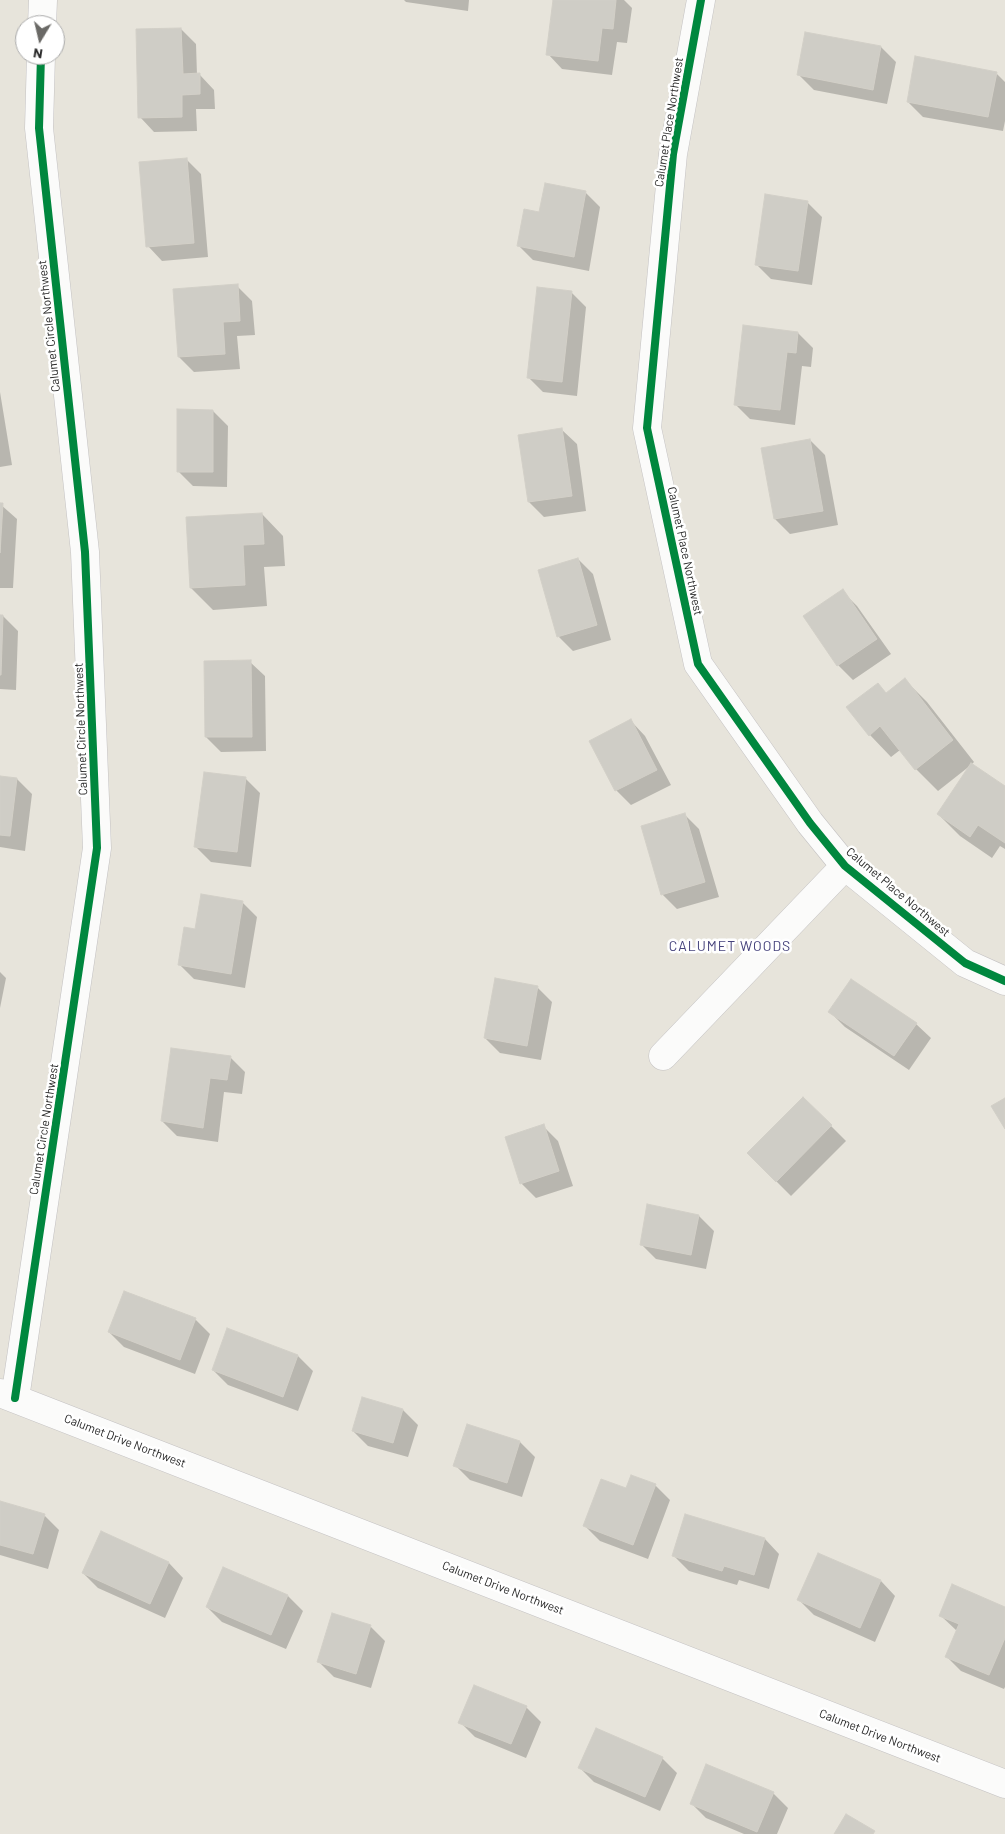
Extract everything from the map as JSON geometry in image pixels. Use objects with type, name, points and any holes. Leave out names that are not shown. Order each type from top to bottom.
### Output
[{"type":"street","points":[[42,15],[43,0]]},
{"type":"street","name":"Calumet Place Northwest","points":[[701,0],[673,154],[647,428],[698,664],[810,823],[846,866],[965,963],[1005,981]]},
{"type":"street","name":"Calumet Circle Northwest","points":[[8,1396],[97,848],[85,552],[39,128],[41,65]]},
{"type":"street","points":[[663,1056],[846,866]]},
{"type":"street","name":"Calumet Drive Northwest","points":[[8,1396],[1005,1784]]},
{"type":"building","points":[[553,0],[616,0],[613,29],[602,28],[598,61],[546,55]]},
{"type":"building","points":[[181,28],[183,74],[200,73],[200,94],[182,95],[182,117],[138,118],[136,29]]},
{"type":"building","points":[[805,32],[881,46],[873,90],[797,75]]},
{"type":"building","points":[[915,56],[997,72],[988,117],[907,102]]},
{"type":"building","points":[[187,158],[194,243],[146,247],[139,162]]},
{"type":"building","points":[[545,183],[586,191],[574,257],[517,246],[524,209],[539,212]]},
{"type":"building","points":[[765,194],[808,201],[798,271],[755,265]]},
{"type":"building","points":[[238,284],[240,321],[223,322],[225,354],[178,357],[173,289]]},
{"type":"building","points":[[537,287],[572,291],[562,382],[527,378]]},
{"type":"building","points":[[743,325],[798,332],[796,353],[787,352],[780,410],[734,405]]},
{"type":"building","points":[[177,409],[213,410],[213,472],[177,472]]},
{"type":"building","points":[[562,428],[572,496],[528,502],[518,435]]},
{"type":"building","points":[[810,439],[823,511],[774,519],[761,448]]},
{"type":"building","points":[[0,503],[3,503],[0,553]]},
{"type":"building","points":[[262,513],[264,544],[243,545],[245,585],[190,588],[186,517]]},
{"type":"building","points":[[578,558],[597,625],[557,637],[538,570]]},
{"type":"building","points":[[843,589],[877,639],[837,666],[803,616]]},
{"type":"building","points":[[0,615],[3,615],[1,675],[0,675]]},
{"type":"building","points":[[251,660],[252,737],[205,737],[204,661]]},
{"type":"building","points":[[905,678],[953,740],[915,770],[880,726],[869,736],[846,707],[878,683],[886,693]]},
{"type":"building","points":[[631,719],[657,770],[615,791],[589,741]]},
{"type":"building","points":[[971,763],[1005,786],[1005,843],[978,825],[970,837],[937,814]]},
{"type":"building","points":[[204,772],[246,777],[237,852],[194,847]]},
{"type":"building","points":[[0,776],[17,778],[10,836],[0,835]]},
{"type":"building","points":[[685,813],[705,882],[661,895],[641,826]]},
{"type":"building","points":[[201,894],[243,901],[231,974],[178,965],[184,927],[195,929]]},
{"type":"building","points":[[495,978],[538,986],[527,1046],[484,1038]]},
{"type":"building","points":[[851,979],[917,1023],[894,1056],[828,1012]]},
{"type":"building","points":[[171,1048],[231,1056],[227,1080],[210,1078],[203,1128],[161,1121]]},
{"type":"building","points":[[803,1097],[832,1125],[776,1182],[747,1153]]},
{"type":"building","points":[[1005,1098],[1005,1129],[991,1106]]},
{"type":"building","points":[[544,1124],[559,1171],[520,1184],[505,1137]]},
{"type":"building","points":[[647,1204],[699,1215],[691,1255],[640,1245]]},
{"type":"building","points":[[124,1291],[196,1318],[180,1360],[108,1332]]},
{"type":"building","points":[[227,1328],[298,1355],[283,1397],[212,1370]]},
{"type":"building","points":[[362,1397],[403,1409],[393,1443],[352,1431]]},
{"type":"building","points":[[467,1424],[520,1441],[507,1483],[453,1466]]},
{"type":"building","points":[[631,1475],[656,1484],[633,1545],[583,1526],[601,1479],[626,1488]]},
{"type":"building","points":[[0,1501],[45,1514],[33,1554],[0,1545]]},
{"type":"building","points":[[685,1514],[765,1538],[754,1575],[724,1566],[722,1571],[672,1556]]},
{"type":"building","points":[[101,1531],[169,1562],[150,1604],[82,1573]]},
{"type":"building","points":[[818,1553],[881,1580],[860,1628],[797,1600]]},
{"type":"building","points":[[223,1567],[288,1595],[271,1635],[206,1607]]},
{"type":"building","points":[[952,1584],[1005,1607],[1005,1638],[989,1675],[945,1657],[959,1624],[939,1616]]},
{"type":"building","points":[[332,1613],[371,1625],[356,1674],[317,1662]]},
{"type":"building","points":[[474,1685],[527,1706],[511,1744],[458,1723]]},
{"type":"building","points":[[596,1728],[663,1757],[645,1797],[578,1768]]},
{"type":"building","points":[[706,1764],[774,1792],[757,1832],[690,1804]]},
{"type":"building","points":[[846,1814],[875,1831],[873,1834],[834,1834]]},
{"type":"cycle path","points":[[701,0],[673,154],[647,428],[698,664],[810,823],[845,866],[965,963],[1005,981]]},
{"type":"cycle path","points":[[15,1398],[97,848],[85,552],[39,128],[41,65]]},
{"type":"district","name":"CALUMET WOODS","points":[[730,946]]}]
